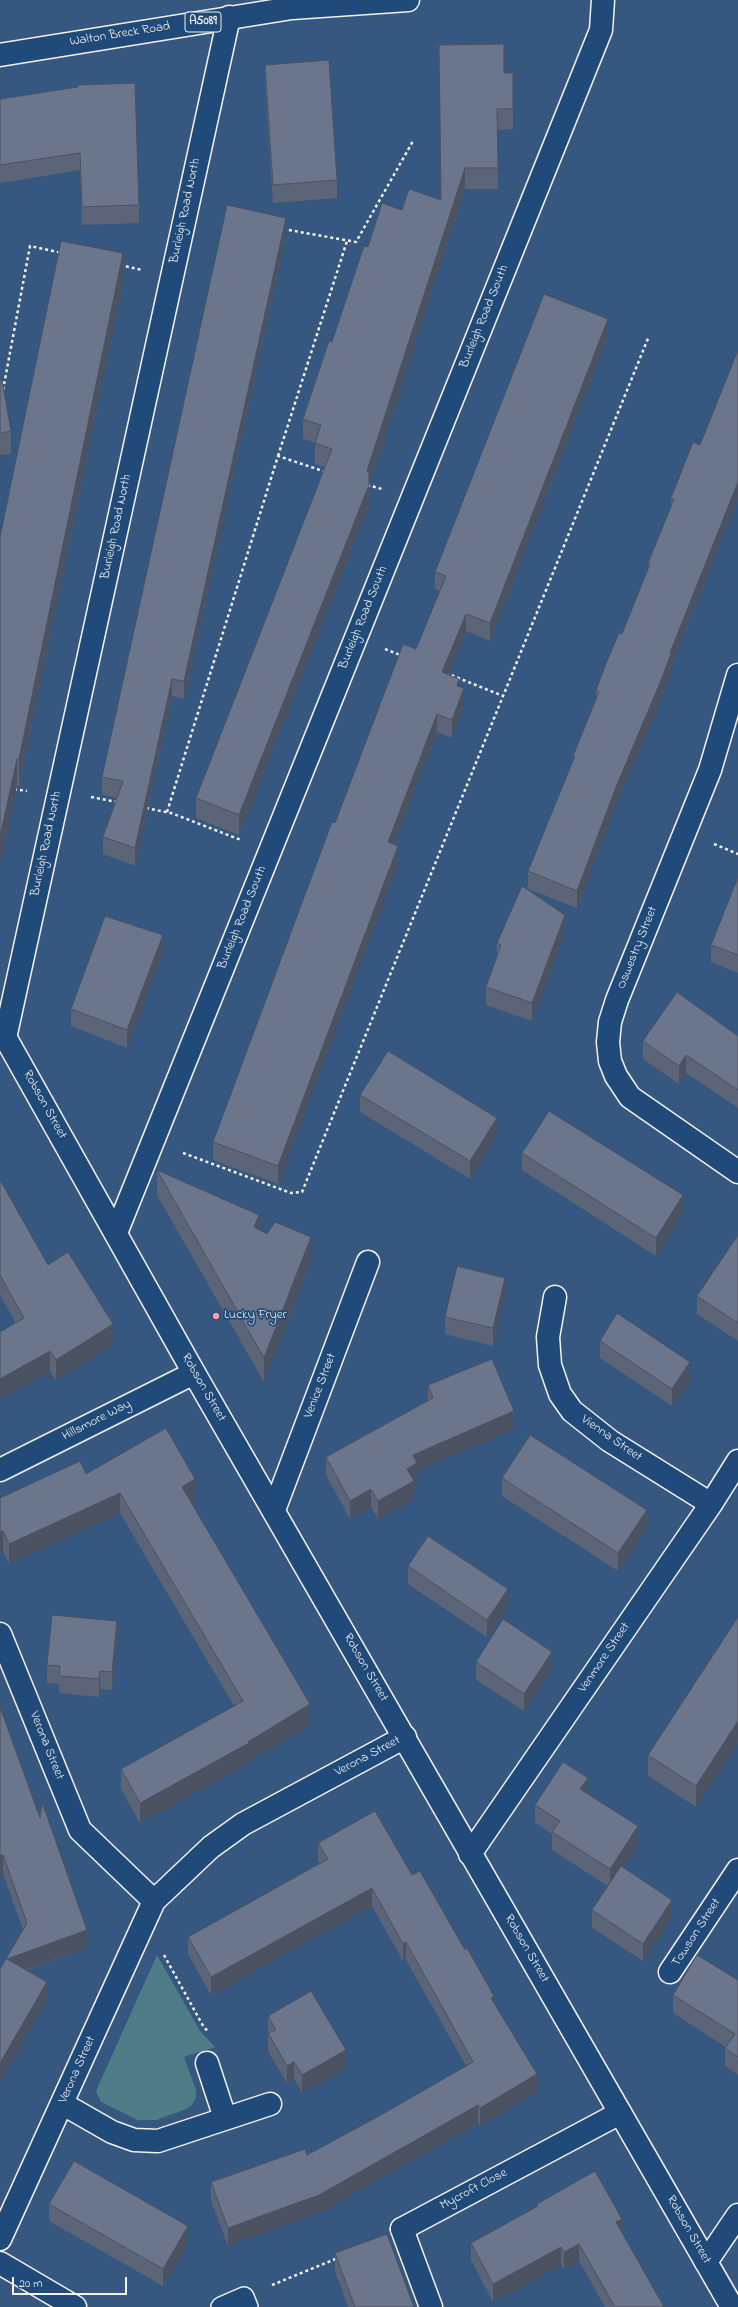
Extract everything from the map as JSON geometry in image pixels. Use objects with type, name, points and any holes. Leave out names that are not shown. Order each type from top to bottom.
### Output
[{"type":"main road","name":"Walton Breck Road","points":[[0,55],[229,17],[292,4],[408,0]]},
{"type":"main road","name":"Burleigh Road South","points":[[116,1233],[601,30],[603,0]]},
{"type":"main road","name":"Burleigh Road North","points":[[3,1033],[59,790],[229,17]]},
{"type":"main road","name":"Oswestry Street","points":[[738,675],[710,770],[617,1000],[610,1022],[608,1042],[610,1061],[616,1076],[630,1097],[738,1172]]},
{"type":"main road","name":"Robson Street","points":[[3,1033],[194,1373],[732,2307]]},
{"type":"main road","name":"Venice Street","points":[[274,1510],[368,1262]]},
{"type":"main road","name":"Vienna Street","points":[[555,1297],[548,1337],[550,1365],[560,1394],[572,1411],[610,1441],[711,1504]]},
{"type":"main road","name":"Hillsmore Way","points":[[0,1470],[194,1373]]},
{"type":"main road","name":"Venmore Street","points":[[470,1854],[711,1504],[738,1461]]},
{"type":"main road","name":"Verona Street","points":[[0,1634],[80,1830],[150,1910]]},
{"type":"main road","name":"Verona Street","points":[[0,2239],[63,2104],[150,1910],[211,1847],[242,1824],[405,1737]]},
{"type":"main road","name":"Towson Street","points":[[670,1972],[730,1897],[738,1870]]},
{"type":"main road","points":[[208,2063],[225,2118]]},
{"type":"main road","points":[[63,2104],[112,2132],[134,2140],[158,2140],[270,2104]]},
{"type":"main road","name":"Mycroft Close","points":[[431,2307],[402,2229],[620,2113]]},
{"type":"main road","points":[[706,2262],[738,2215]]},
{"type":"main road","points":[[0,2263],[75,2307]]},
{"type":"lane","points":[[221,2307],[246,2302]]},
{"type":"path","points":[[278,228],[356,242],[412,141]]},
{"type":"path","points":[[167,812],[347,240]]},
{"type":"path","points":[[1,397],[30,246],[67,254]]},
{"type":"path","points":[[112,264],[172,276]]},
{"type":"path","points":[[153,1142],[291,1193],[302,1192],[649,336]]},
{"type":"path","points":[[278,456],[330,473]]},
{"type":"path","points":[[360,482],[412,499]]},
{"type":"path","points":[[356,638],[407,658]]},
{"type":"path","points":[[444,673],[503,696]]},
{"type":"path","points":[[59,790],[121,802]]},
{"type":"path","points":[[144,807],[167,812],[270,851]]},
{"type":"path","points":[[150,1910],[202,2024],[220,2045],[208,2063]]},
{"type":"path","points":[[246,2302],[345,2255]]},
{"type":"green space","points":[[157,1955],[200,2031],[215,2047],[184,2057],[196,2090],[196,2098],[192,2105],[186,2109],[156,2120],[138,2120],[101,2102],[96,2091]]},
{"type":"building","points":[[504,44],[504,73],[513,73],[513,109],[497,109],[498,168],[465,168],[367,471],[369,472],[369,485],[239,815],[196,798],[332,449],[315,443],[321,425],[303,419],[329,341],[332,342],[364,246],[368,247],[382,203],[402,210],[409,189],[441,200],[439,45]]},
{"type":"building","points":[[329,60],[337,180],[273,185],[265,65]]},
{"type":"building","points":[[135,83],[139,205],[82,207],[80,153],[0,165],[0,99],[78,87],[78,85]]},
{"type":"building","points":[[227,205],[286,218],[184,681],[172,679],[135,848],[103,837],[123,781],[102,777]]},
{"type":"building","points":[[61,241],[123,253],[19,759],[17,759],[0,837],[0,537]]},
{"type":"building","points":[[544,294],[608,319],[490,623],[466,614],[442,672],[459,679],[457,686],[464,688],[452,720],[437,714],[388,842],[398,846],[278,1166],[213,1142],[332,822],[335,823],[403,644],[416,649],[446,576],[435,572]]},
{"type":"building","points":[[738,350],[738,482],[670,653],[671,654],[660,683],[616,787],[577,891],[528,871],[575,756],[573,756],[599,692],[596,690],[607,661],[619,633],[622,634],[650,564],[648,563],[674,499],[671,498],[693,442],[700,445]]},
{"type":"building","points":[[0,380],[2,380],[11,431],[0,433]]},
{"type":"building","points":[[738,877],[738,955],[711,945]]},
{"type":"building","points":[[522,886],[565,915],[532,1003],[486,987],[501,945],[497,943]]},
{"type":"building","points":[[105,916],[163,935],[127,1030],[71,1009]]},
{"type":"building","points":[[677,992],[738,1036],[738,1090],[686,1055],[679,1066],[643,1041]]},
{"type":"building","points":[[388,1051],[497,1118],[470,1161],[360,1095]]},
{"type":"building","points":[[549,1111],[683,1195],[656,1238],[522,1153]]},
{"type":"building","points":[[157,1170],[259,1215],[254,1227],[267,1234],[275,1222],[311,1237],[264,1358]]},
{"type":"building","points":[[0,1180],[48,1265],[68,1252],[113,1324],[56,1360],[50,1351],[0,1379],[0,1332],[24,1318],[0,1275]]},
{"type":"building","points":[[738,1235],[738,1323],[697,1296]]},
{"type":"building","points":[[457,1266],[505,1278],[493,1328],[445,1317]]},
{"type":"building","points":[[617,1313],[690,1362],[672,1389],[600,1341]]},
{"type":"building","points":[[492,1359],[514,1411],[413,1455],[417,1463],[407,1469],[414,1481],[378,1501],[371,1489],[350,1501],[326,1457],[433,1398],[428,1385]]},
{"type":"building","points":[[166,1428],[195,1479],[182,1487],[310,1704],[248,1742],[249,1743],[140,1803],[121,1769],[243,1701],[120,1493],[9,1544],[3,1531],[0,1532],[0,1498],[80,1461],[86,1474]]},
{"type":"building","points":[[530,1435],[647,1510],[618,1553],[502,1478]]},
{"type":"building","points":[[428,1536],[508,1589],[487,1620],[408,1566]]},
{"type":"building","points":[[52,1615],[117,1621],[112,1672],[100,1671],[99,1679],[59,1676],[60,1666],[47,1665]]},
{"type":"building","points":[[738,1617],[738,1721],[696,1786],[648,1755]]},
{"type":"building","points":[[503,1619],[552,1652],[524,1694],[476,1662]]},
{"type":"building","points":[[0,1707],[40,1818],[42,1802],[87,1930],[7,1959],[47,1982],[0,2063],[0,1969],[27,1923],[3,1855],[0,1856]]},
{"type":"building","points":[[563,1762],[588,1778],[580,1789],[638,1826],[610,1869],[552,1832],[560,1821],[535,1805]]},
{"type":"building","points":[[375,1811],[412,1875],[420,1871],[465,1950],[467,1948],[494,1996],[491,1998],[537,2074],[480,2108],[478,2105],[319,2195],[228,2228],[211,2182],[305,2149],[307,2155],[381,2115],[473,2062],[406,1942],[403,1944],[372,1888],[211,1977],[188,1937],[328,1859],[318,1843]]},
{"type":"building","points":[[621,1866],[672,1900],[643,1944],[592,1910]]},
{"type":"building","points":[[697,1955],[738,1980],[738,2057],[725,2048],[735,2034],[673,1995]]},
{"type":"building","points":[[311,1991],[346,2050],[302,2075],[294,2062],[287,2066],[268,2033],[276,2030],[268,2016]]},
{"type":"building","points":[[74,2161],[188,2226],[163,2269],[49,2204]]},
{"type":"building","points":[[595,2171],[622,2219],[616,2222],[664,2307],[615,2307],[579,2244],[564,2252],[561,2247],[493,2284],[471,2243],[538,2206],[537,2204]]},
{"type":"building","points":[[387,2234],[414,2307],[355,2307],[335,2253]]},
{"type":"place","name":"Lucky Fryer","points":[[216,1316]]}]
